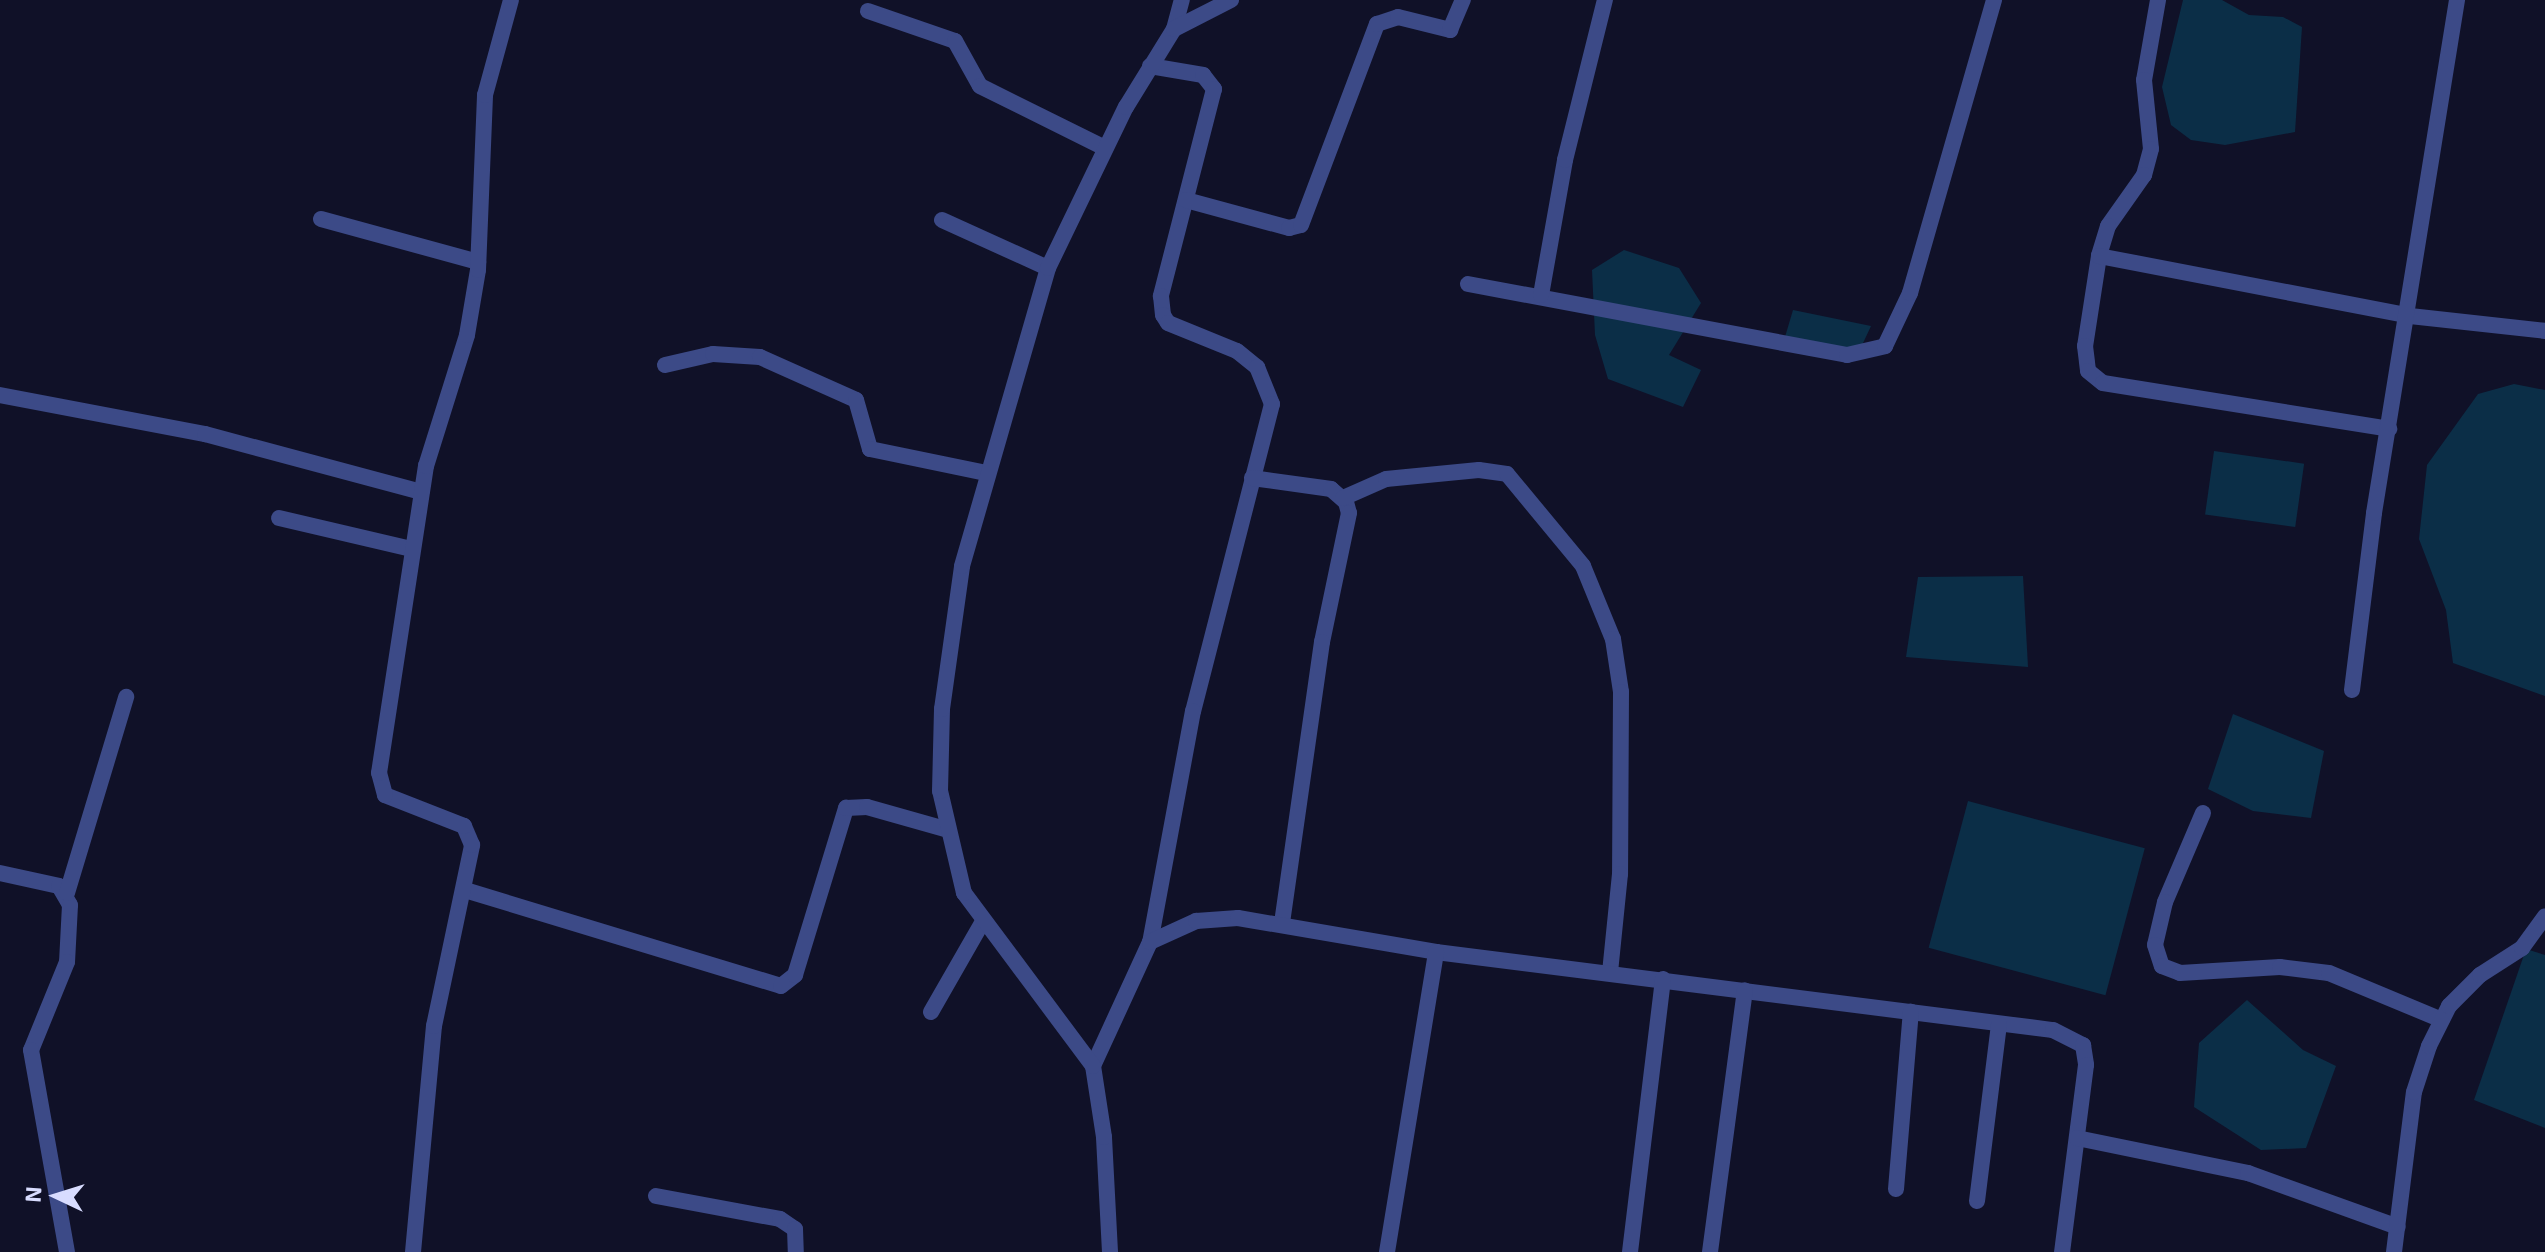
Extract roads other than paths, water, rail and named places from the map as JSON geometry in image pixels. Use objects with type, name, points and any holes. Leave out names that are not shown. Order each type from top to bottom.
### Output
[{"type":"street","points":[[413,1252],[434,1026],[472,845],[464,826],[392,800],[380,788],[421,492],[467,335],[478,262],[485,95],[511,0]]},
{"type":"street","points":[[1110,1252],[1093,1066],[1060,1013],[982,923],[964,893],[945,829],[939,758],[946,660],[986,473],[1048,268],[1105,148],[1174,29],[1182,0]]},
{"type":"street","points":[[1174,29],[1231,0]]},
{"type":"street","points":[[1186,200],[1289,228],[1301,225],[1377,24],[1398,17],[1450,30],[1463,0]]},
{"type":"street","points":[[1541,295],[1565,160],[1605,0]]},
{"type":"street","points":[[1468,284],[1541,295],[1847,355],[1885,346],[1910,293],[1994,0]]},
{"type":"street","points":[[2158,0],[2144,80],[2151,149],[2144,175],[2108,226],[2099,256],[2085,346],[2095,379],[2389,429]]},
{"type":"street","points":[[2352,690],[2389,429],[2410,316],[2457,0]]},
{"type":"street","points":[[868,11],[955,41],[980,86],[1105,148]]},
{"type":"street","points":[[1093,1066],[1150,942],[1193,711],[1272,404],[1268,384],[1237,351],[1168,323],[1160,307],[1214,89],[1203,75],[1150,66]]},
{"type":"street","points":[[321,219],[478,262]]},
{"type":"street","points":[[942,220],[1048,268]]},
{"type":"street","points":[[2099,256],[2410,316],[2545,331]]},
{"type":"street","points":[[665,365],[713,354],[760,357],[847,392],[861,409],[870,449],[986,473]]},
{"type":"street","points":[[0,395],[205,434],[421,492]]},
{"type":"street","points":[[1252,478],[1318,486],[1343,498],[1386,479],[1479,470],[1507,474],[1583,566],[1613,639],[1621,692],[1620,874],[1610,972]]},
{"type":"street","points":[[1282,923],[1322,642],[1345,545],[1343,498]]},
{"type":"street","points":[[279,518],[411,549]]},
{"type":"street","points":[[67,1252],[31,1050],[67,962],[67,893],[126,697]]},
{"type":"street","points":[[465,890],[781,986],[795,975],[846,808],[867,807],[945,829]]},
{"type":"street","points":[[2203,813],[2165,902],[2155,945],[2162,966],[2180,973],[2280,967],[2329,973],[2442,1020]]},
{"type":"street","points":[[0,873],[67,893]]},
{"type":"street","points":[[2394,1252],[2414,1092],[2442,1020],[2480,975],[2538,932],[2545,916]]},
{"type":"street","points":[[1150,942],[1196,921],[1282,923],[1436,952],[2063,1032],[2083,1045],[2086,1065],[2062,1252]]},
{"type":"street","points":[[931,1012],[982,923]]},
{"type":"street","points":[[1387,1252],[1436,952]]},
{"type":"street","points":[[1630,1252],[1663,979]]},
{"type":"street","points":[[1710,1252],[1745,990]]},
{"type":"street","points":[[1896,1189],[1911,1012]]},
{"type":"street","points":[[1977,1201],[1999,1024]]},
{"type":"street","points":[[2077,1138],[2248,1173],[2398,1227]]},
{"type":"street","points":[[656,1196],[780,1219],[795,1229],[796,1252]]},
{"type":"water","points":[[2183,0],[2222,0],[2249,15],[2283,17],[2302,27],[2295,132],[2225,145],[2191,140],[2171,125],[2162,87]]},
{"type":"water","points":[[1624,250],[1679,268],[1701,303],[1669,355],[1701,370],[1683,407],[1608,379],[1595,335],[1592,270]]},
{"type":"water","points":[[1793,310],[1871,326],[1857,356],[1785,337]]},
{"type":"water","points":[[2514,384],[2545,390],[2545,696],[2453,663],[2446,610],[2419,539],[2427,465],[2478,394]]},
{"type":"water","points":[[2214,451],[2304,464],[2295,527],[2205,514]]},
{"type":"water","points":[[2023,576],[2028,667],[1906,657],[1918,577]]},
{"type":"water","points":[[2233,714],[2324,751],[2311,818],[2253,811],[2208,789]]},
{"type":"water","points":[[1968,801],[2145,848],[2105,995],[1929,948]]},
{"type":"water","points":[[2526,949],[2545,955],[2545,1128],[2474,1100]]},
{"type":"water","points":[[2247,1000],[2303,1050],[2336,1066],[2306,1148],[2261,1150],[2194,1107],[2199,1043]]}]
